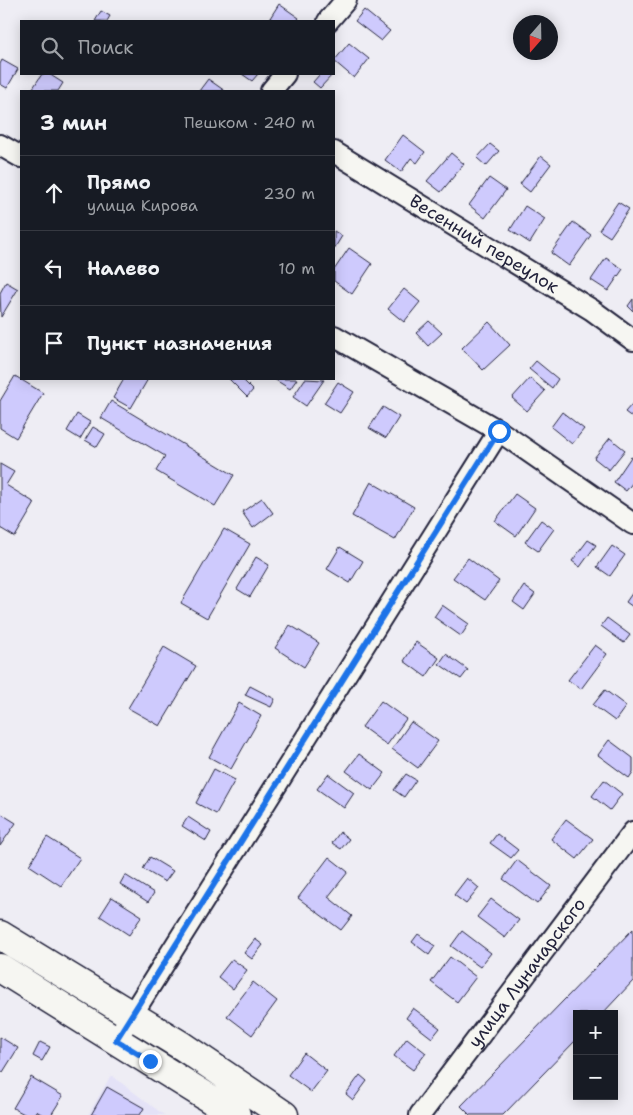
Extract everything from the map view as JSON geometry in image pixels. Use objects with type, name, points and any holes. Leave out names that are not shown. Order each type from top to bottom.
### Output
[{"type":"street","points":[[329,20],[346,0]]},
{"type":"street","points":[[272,90],[284,75]]},
{"type":"street","points":[[0,145],[20,156]]},
{"type":"street","name":"Весенний переулок","points":[[335,153],[592,310],[633,340]]},
{"type":"street","points":[[335,337],[499,431],[633,524]]},
{"type":"street","points":[[116,1040],[499,431]]},
{"type":"street","name":"улица Луначарского","points":[[420,1115],[633,832]]},
{"type":"street","points":[[0,935],[182,1046],[284,1115]]},
{"type":"street","points":[[0,968],[236,1115]]},
{"type":"shaded area","points":[[111,1075],[164,1115],[88,1115]]},
{"type":"building","points":[[279,4],[299,18],[298,20],[273,20],[270,18]]},
{"type":"building","points":[[364,10],[390,31],[381,41],[355,21]]},
{"type":"building","points":[[101,11],[110,16],[108,20],[96,20]]},
{"type":"building","points":[[349,43],[369,59],[354,78],[335,60]]},
{"type":"building","points":[[2,60],[18,69],[7,88],[0,84],[0,64]]},
{"type":"building","points":[[41,75],[51,75],[63,83],[59,90],[32,90]]},
{"type":"building","points":[[243,75],[257,75],[252,81]]},
{"type":"building","points":[[319,75],[332,75],[320,88],[313,82]]},
{"type":"building","points":[[208,79],[224,90],[200,90]]},
{"type":"building","points":[[403,135],[425,152],[417,163],[411,158],[401,172],[385,160]]},
{"type":"building","points":[[490,144],[499,151],[486,166],[477,158]]},
{"type":"building","points":[[451,153],[464,164],[441,192],[427,181]]},
{"type":"building","points":[[541,156],[551,164],[530,192],[520,184]]},
{"type":"building","points":[[489,178],[506,190],[485,218],[469,205]]},
{"type":"building","points":[[618,202],[629,209],[610,237],[599,230]]},
{"type":"building","points":[[525,206],[545,219],[530,243],[510,230]]},
{"type":"building","points":[[573,222],[591,235],[569,266],[551,253]]},
{"type":"building","points":[[335,232],[342,236],[335,247]]},
{"type":"building","points":[[349,248],[372,264],[352,294],[335,282],[335,269]]},
{"type":"building","points":[[606,258],[623,269],[608,291],[591,280]]},
{"type":"building","points":[[6,282],[18,289],[1,317],[0,293]]},
{"type":"building","points":[[404,289],[420,302],[404,322],[388,309]]},
{"type":"building","points":[[633,299],[633,311],[628,306]]},
{"type":"building","points":[[429,321],[442,333],[428,346],[416,333]]},
{"type":"building","points":[[489,322],[510,345],[483,370],[462,348]]},
{"type":"building","points":[[536,361],[558,379],[552,388],[529,369]]},
{"type":"building","points":[[15,376],[43,393],[16,438],[0,428],[0,401]]},
{"type":"building","points":[[530,378],[545,391],[527,411],[512,398]]},
{"type":"building","points":[[123,380],[147,380],[131,408],[113,398]]},
{"type":"building","points":[[230,380],[243,380],[253,390],[247,397]]},
{"type":"building","points":[[276,380],[296,380],[290,389]]},
{"type":"building","points":[[304,380],[324,380],[306,406],[293,397]]},
{"type":"building","points":[[338,382],[354,392],[340,413],[324,403]]},
{"type":"building","points":[[111,401],[234,475],[215,506],[156,471],[165,456],[101,418]]},
{"type":"building","points":[[633,404],[633,418],[625,412]]},
{"type":"building","points":[[383,407],[399,417],[386,438],[369,428]]},
{"type":"building","points":[[562,412],[584,429],[572,444],[551,427]]},
{"type":"building","points":[[77,414],[90,422],[80,439],[67,431]]},
{"type":"building","points":[[93,427],[105,434],[97,447],[85,440]]},
{"type":"building","points":[[610,438],[625,450],[609,470],[594,458]]},
{"type":"building","points":[[631,457],[633,458],[633,482],[626,491],[614,482]]},
{"type":"building","points":[[0,464],[14,472],[6,485],[35,503],[15,537],[0,528]]},
{"type":"building","points":[[371,482],[414,507],[395,540],[352,516]]},
{"type":"building","points":[[515,494],[535,508],[516,536],[495,521]]},
{"type":"building","points":[[262,498],[273,513],[253,528],[242,512]]},
{"type":"building","points":[[541,520],[554,529],[538,551],[525,542]]},
{"type":"building","points":[[224,529],[250,544],[207,618],[181,603]]},
{"type":"building","points":[[588,540],[596,545],[580,567],[572,561]]},
{"type":"building","points":[[612,546],[625,555],[610,576],[597,567]]},
{"type":"building","points":[[340,547],[363,561],[350,583],[327,569]]},
{"type":"building","points":[[256,557],[269,565],[250,597],[237,589]]},
{"type":"building","points":[[468,558],[499,581],[485,600],[453,578]]},
{"type":"building","points":[[524,586],[535,594],[524,610],[513,602]]},
{"type":"building","points":[[633,592],[633,607],[626,602]]},
{"type":"building","points":[[442,605],[469,624],[461,636],[434,617]]},
{"type":"building","points":[[607,618],[630,635],[624,643],[601,626]]},
{"type":"building","points":[[290,625],[319,643],[304,667],[275,648]]},
{"type":"building","points":[[416,642],[439,658],[426,677],[404,661]]},
{"type":"building","points":[[595,645],[607,654],[581,689],[568,680]]},
{"type":"building","points":[[164,647],[196,666],[160,726],[128,708]]},
{"type":"building","points":[[446,654],[468,670],[461,679],[439,664]]},
{"type":"building","points":[[250,686],[275,699],[271,707],[245,695]]},
{"type":"building","points":[[605,690],[626,706],[615,721],[593,705]]},
{"type":"building","points":[[381,701],[406,719],[387,745],[362,727]]},
{"type":"building","points":[[239,703],[261,716],[231,769],[209,757]]},
{"type":"building","points":[[411,722],[438,741],[418,768],[392,749]]},
{"type":"building","points":[[609,740],[633,758],[633,772],[629,778],[598,755]]},
{"type":"building","points":[[359,754],[385,773],[372,790],[346,771]]},
{"type":"building","points":[[214,769],[235,780],[216,814],[196,803]]},
{"type":"building","points":[[328,774],[354,793],[344,808],[317,789]]},
{"type":"building","points":[[406,774],[416,780],[404,797],[394,790]]},
{"type":"building","points":[[604,780],[622,794],[610,810],[592,796]]},
{"type":"building","points":[[0,813],[16,823],[0,846]]},
{"type":"building","points":[[188,817],[211,832],[206,841],[182,826]]},
{"type":"building","points":[[566,819],[593,839],[577,859],[551,839]]},
{"type":"building","points":[[340,832],[349,839],[341,849],[332,843]]},
{"type":"building","points":[[497,834],[518,850],[511,858],[490,843]]},
{"type":"building","points":[[47,837],[80,858],[61,886],[29,865]]},
{"type":"building","points":[[150,857],[173,871],[165,882],[143,869]]},
{"type":"building","points":[[329,857],[348,872],[328,897],[352,916],[341,930],[298,898]]},
{"type":"building","points":[[517,860],[551,886],[537,904],[503,879]]},
{"type":"building","points":[[125,875],[154,893],[148,902],[120,884]]},
{"type":"building","points":[[467,878],[479,888],[466,904],[454,895]]},
{"type":"building","points":[[112,897],[142,916],[129,935],[100,916]]},
{"type":"building","points":[[491,899],[519,920],[505,938],[477,917]]},
{"type":"building","points":[[633,929],[633,981],[606,1010],[573,1010],[573,1043],[503,1115],[470,1115],[461,1106]]},
{"type":"building","points":[[462,931],[491,953],[480,967],[451,946]]},
{"type":"building","points":[[418,934],[435,946],[429,955],[412,942]]},
{"type":"building","points":[[255,939],[263,945],[252,959],[244,953]]},
{"type":"building","points":[[450,957],[476,977],[457,1002],[431,982]]},
{"type":"building","points":[[232,959],[247,970],[233,989],[218,977]]},
{"type":"building","points":[[253,982],[277,1001],[252,1035],[227,1016]]},
{"type":"building","points":[[413,1008],[440,1028],[432,1038],[406,1018]]},
{"type":"building","points":[[0,1037],[18,1048],[3,1072],[0,1070]]},
{"type":"building","points":[[407,1038],[426,1053],[413,1070],[394,1056]]},
{"type":"building","points":[[40,1042],[50,1047],[42,1061],[33,1056]]},
{"type":"building","points":[[304,1053],[327,1071],[311,1092],[288,1075]]},
{"type":"building","points":[[360,1075],[367,1081],[353,1100],[346,1094]]},
{"type":"building","points":[[31,1077],[63,1096],[51,1115],[43,1115],[36,1111],[33,1115],[26,1115],[13,1108]]},
{"type":"building","points":[[107,1087],[144,1108],[140,1115],[91,1115]]},
{"type":"route","points":[[150,1061],[116,1040],[499,431]]}]
